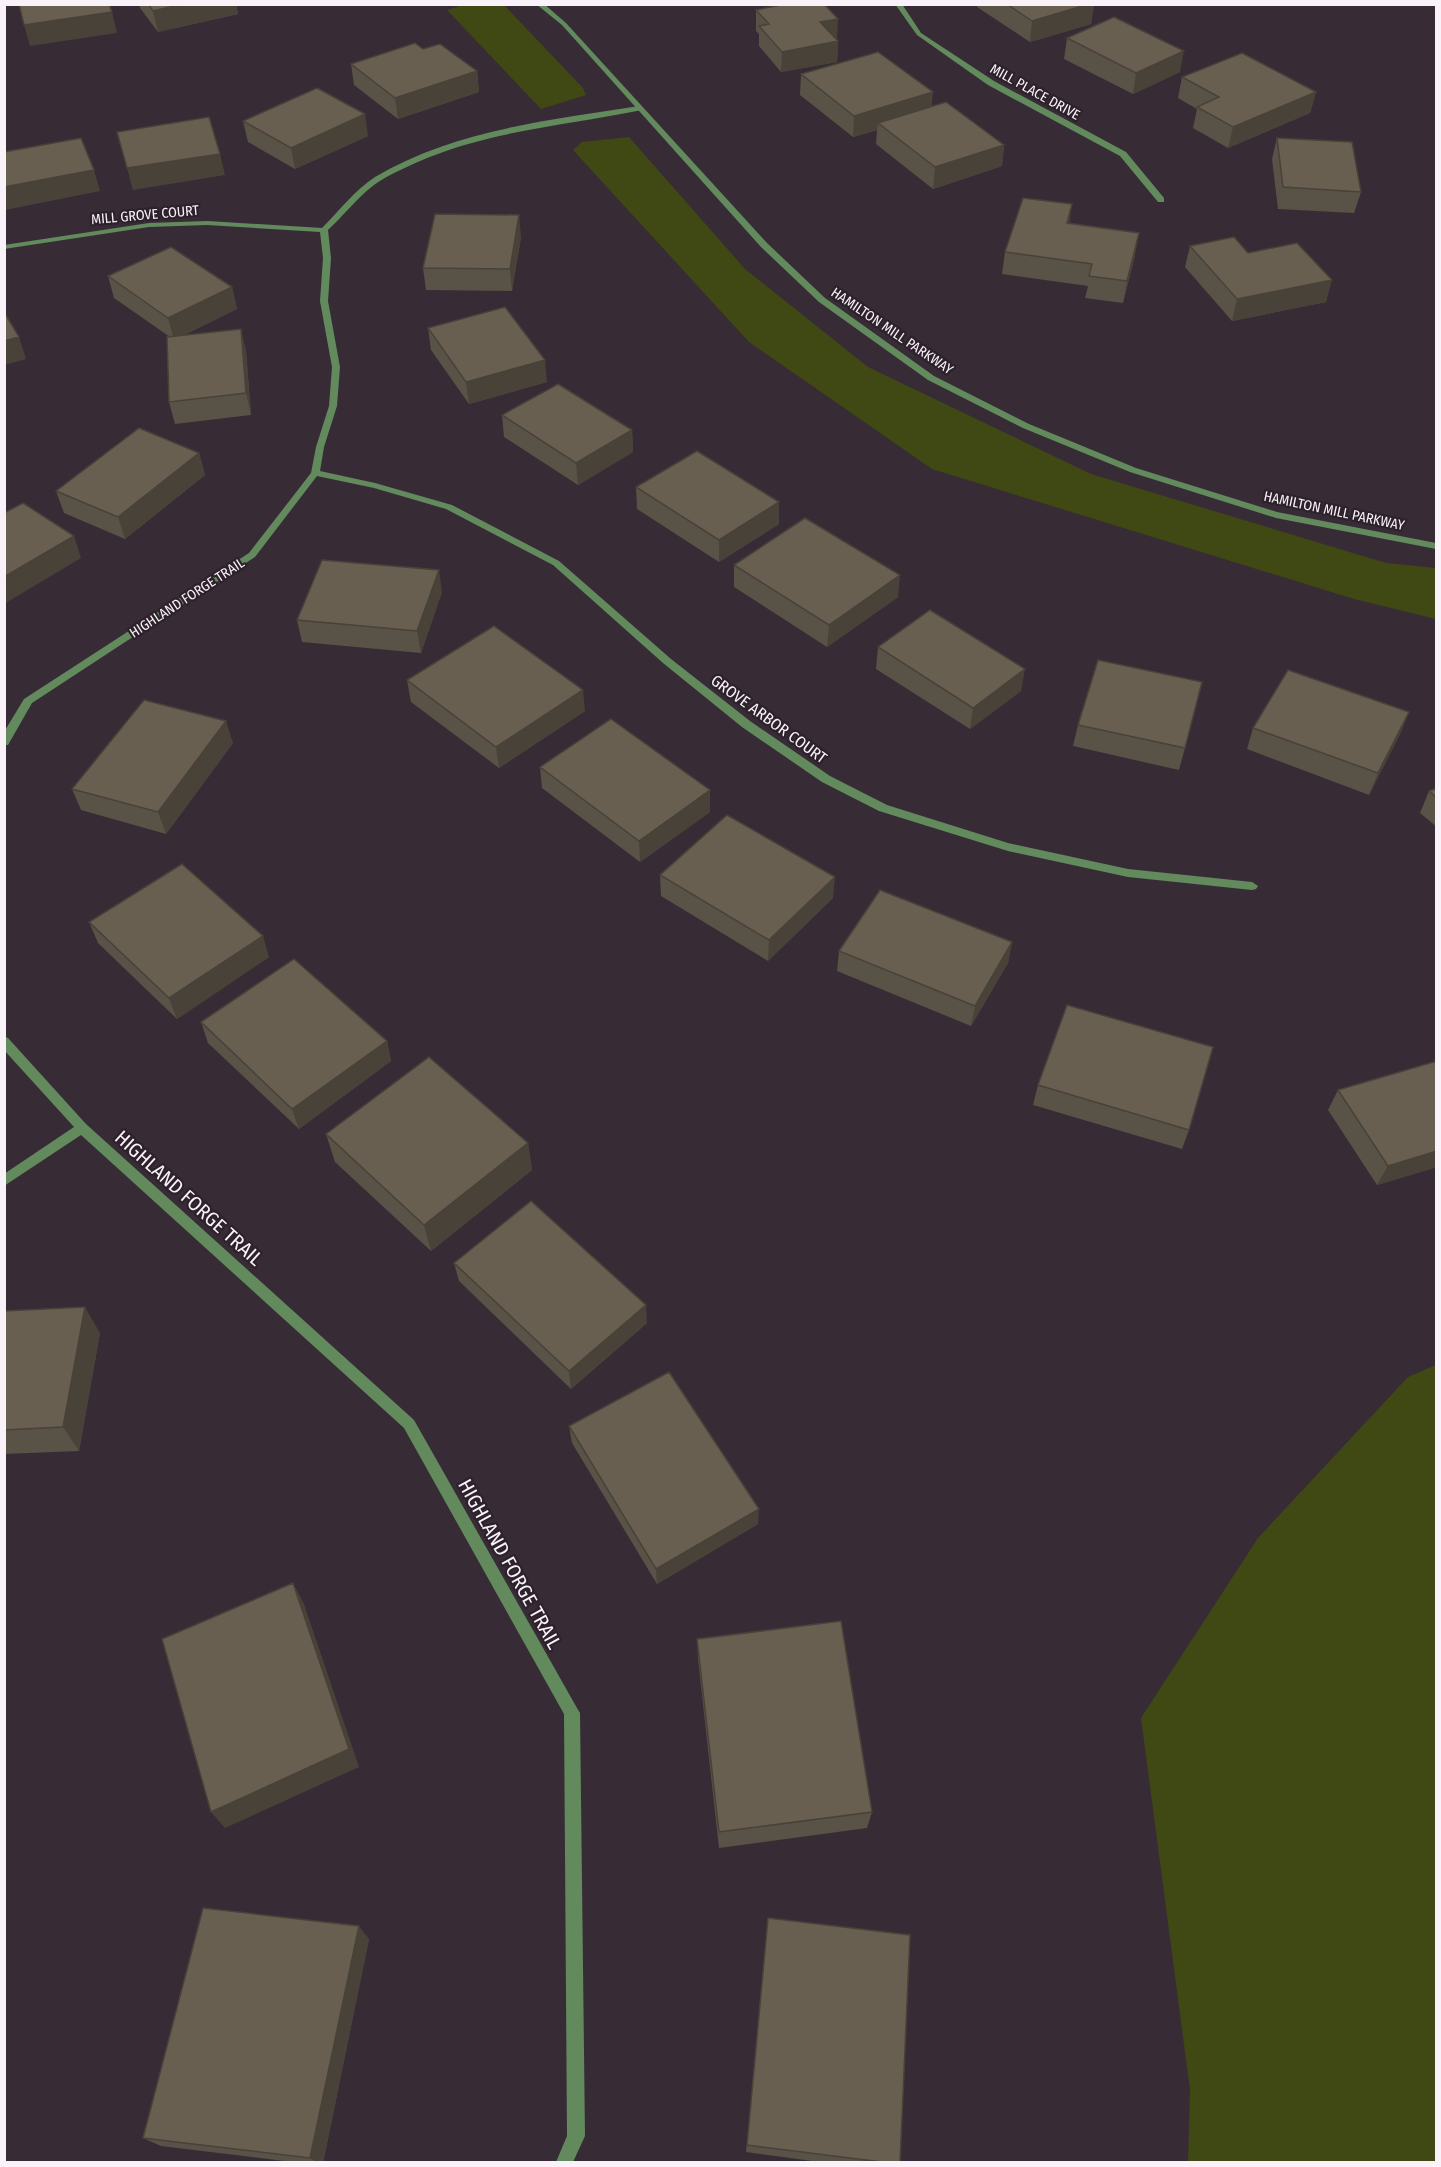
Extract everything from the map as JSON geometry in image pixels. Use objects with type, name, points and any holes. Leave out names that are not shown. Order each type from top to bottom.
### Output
[{"type":"street","name":"HAMILTON MILL PARKWAY","points":[[539,4],[564,24],[764,245],[822,300],[932,378],[1026,426],[1133,470],[1276,515],[1437,546]]},
{"type":"street","name":"MILL PLACE DRIVE","points":[[898,4],[919,34],[991,83],[1123,154],[1161,200]]},
{"type":"street","points":[[324,230],[376,180],[426,157],[471,140],[530,125],[639,108]]},
{"type":"street","name":"MILL GROVE COURT","points":[[4,247],[149,225],[207,223],[324,230]]},
{"type":"street","name":"HIGHLAND FORGE TRAIL","points":[[4,742],[28,701],[252,555],[315,473],[333,406],[336,367],[324,302],[327,258],[324,230]]},
{"type":"street","name":"GROVE ARBOR COURT","points":[[315,473],[375,486],[448,507],[556,563],[667,661],[746,724],[826,779],[883,808],[1008,847],[1128,873],[1252,886]]},
{"type":"street","name":"HIGHLAND FORGE TRAIL","points":[[4,1041],[82,1128],[409,1424],[572,1713],[576,2136],[565,2163]]},
{"type":"street","points":[[4,1181],[82,1128]]},
{"type":"green space","points":[[466,4],[504,5],[583,88],[586,95],[541,109],[447,10]]},
{"type":"green space","points":[[629,137],[745,269],[868,367],[1091,474],[1386,563],[1436,568],[1436,619],[1354,599],[932,469],[749,342],[573,150],[582,142]]},
{"type":"green space","points":[[1436,1365],[1436,2162],[1188,2162],[1190,2090],[1141,1718],[1258,1538],[1408,1377]]},
{"type":"building","points":[[19,4],[109,4],[112,12],[24,25]]},
{"type":"building","points":[[148,4],[183,4],[153,11]]},
{"type":"building","points":[[786,4],[824,4],[838,19],[820,22],[838,41],[782,52],[759,26],[769,24],[756,10]]},
{"type":"building","points":[[1007,4],[1089,4],[1032,21]]},
{"type":"building","points":[[1114,17],[1184,51],[1136,73],[1067,38]]},
{"type":"building","points":[[415,43],[423,49],[440,44],[477,71],[395,98],[351,64]]},
{"type":"building","points":[[878,52],[933,92],[854,116],[801,74]]},
{"type":"building","points":[[1242,53],[1316,92],[1233,127],[1197,107],[1219,97],[1182,77]]},
{"type":"building","points":[[317,88],[365,114],[291,148],[243,121]]},
{"type":"building","points":[[946,102],[1004,145],[935,167],[878,123]]},
{"type":"building","points":[[209,117],[220,154],[127,168],[117,132]]},
{"type":"building","points":[[81,138],[94,170],[4,187],[4,152]]},
{"type":"building","points":[[1277,138],[1352,142],[1361,192],[1283,187]]},
{"type":"building","points":[[1023,198],[1072,204],[1067,223],[1139,233],[1127,281],[1089,276],[1092,264],[1005,252]]},
{"type":"building","points":[[435,214],[519,215],[510,269],[423,268]]},
{"type":"building","points":[[1234,237],[1248,253],[1297,243],[1332,280],[1237,299],[1190,246]]},
{"type":"building","points":[[171,247],[232,287],[168,318],[108,276]]},
{"type":"building","points":[[505,307],[545,360],[466,382],[428,328]]},
{"type":"building","points":[[4,312],[19,337],[4,341]]},
{"type":"building","points":[[241,329],[246,393],[169,402],[167,337]]},
{"type":"building","points":[[558,384],[632,430],[576,463],[502,415]]},
{"type":"building","points":[[139,428],[199,453],[118,517],[56,491]]},
{"type":"building","points":[[697,451],[779,502],[719,540],[636,487]]},
{"type":"building","points":[[23,503],[74,536],[4,577],[4,513]]},
{"type":"building","points":[[805,518],[900,575],[829,625],[734,565]]},
{"type":"building","points":[[322,560],[439,570],[417,631],[297,620]]},
{"type":"building","points":[[930,610],[1025,669],[973,708],[878,647]]},
{"type":"building","points":[[494,626],[583,690],[496,747],[407,680]]},
{"type":"building","points":[[1098,660],[1202,682],[1185,748],[1078,725]]},
{"type":"building","points":[[1288,670],[1409,712],[1378,773],[1253,728]]},
{"type":"building","points":[[144,700],[226,721],[158,812],[72,789]]},
{"type":"building","points":[[611,719],[710,790],[639,841],[540,767]]},
{"type":"building","points":[[1437,788],[1437,798],[1429,791]]},
{"type":"building","points":[[727,815],[835,877],[769,940],[660,875]]},
{"type":"building","points":[[182,864],[263,936],[169,998],[89,922]]},
{"type":"building","points":[[880,890],[1012,942],[975,1006],[839,951]]},
{"type":"building","points":[[294,959],[387,1041],[292,1109],[201,1022]]},
{"type":"building","points":[[1067,1005],[1213,1047],[1189,1130],[1038,1085]]},
{"type":"building","points":[[429,1057],[528,1143],[424,1225],[326,1134]]},
{"type":"building","points":[[1437,1061],[1437,1151],[1388,1166],[1338,1090]]},
{"type":"building","points":[[531,1201],[646,1305],[569,1371],[454,1263]]},
{"type":"building","points":[[85,1307],[63,1427],[4,1430],[4,1311]]},
{"type":"building","points":[[669,1372],[759,1509],[656,1569],[569,1426]]},
{"type":"building","points":[[293,1583],[349,1749],[211,1812],[162,1639]]},
{"type":"building","points":[[841,1621],[872,1812],[719,1832],[697,1639]]},
{"type":"building","points":[[203,1908],[359,1926],[310,2158],[143,2138]]},
{"type":"building","points":[[768,1918],[910,1935],[900,2163],[747,2145]]}]
